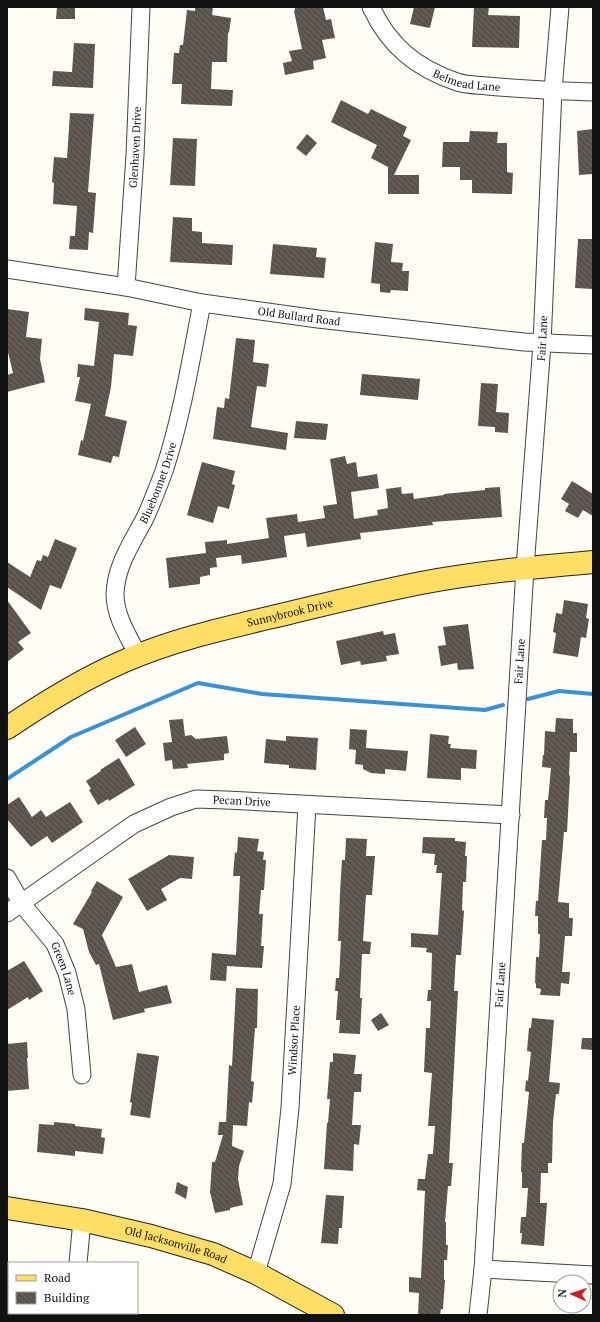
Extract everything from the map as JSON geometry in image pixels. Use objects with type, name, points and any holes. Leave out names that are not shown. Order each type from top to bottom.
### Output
[{"type":"main road","name":"Sunnybrook Drive","points":[[7,728],[41,705],[81,682],[138,655],[215,631],[423,583],[525,568],[593,562]]},
{"type":"main road","name":"Old Jacksonville Road","points":[[7,1208],[82,1220],[151,1236],[213,1254],[256,1273],[333,1315]]},
{"type":"street","name":"Glenhaven Drive","points":[[126,287],[135,163],[141,7]]},
{"type":"street","name":"Belmead Lane","points":[[371,7],[382,29],[398,48],[416,63],[431,72],[458,83],[593,92]]},
{"type":"street","name":"Fair Lane","points":[[478,1315],[483,1270],[525,568],[542,344],[553,90],[560,7]]},
{"type":"street","name":"Old Bullard Road","points":[[7,270],[126,287],[202,302],[325,320],[542,344],[593,345]]},
{"type":"street","name":"Bluebonnet Drive","points":[[138,655],[122,624],[116,605],[115,594],[118,573],[122,561],[150,507],[168,456],[180,414],[202,302]]},
{"type":"street","name":"Pecan Drive","points":[[7,913],[22,904],[134,824],[171,807],[196,799],[511,815]]},
{"type":"street","name":"Windsor Place","points":[[256,1273],[282,1184],[290,1108],[307,804]]},
{"type":"street","name":"Green Lane","points":[[7,878],[22,904],[55,944],[68,974],[76,1009],[82,1075]]},
{"type":"street","points":[[78,1262],[82,1220]]},
{"type":"street","points":[[483,1270],[593,1275]]},
{"type":"building","points":[[57,7],[75,7],[75,19],[56,19]]},
{"type":"building","points":[[195,7],[213,7],[212,15],[231,18],[229,33],[228,32],[227,62],[212,62],[211,89],[233,90],[232,106],[181,104],[182,84],[172,84],[174,53],[179,53],[180,45],[183,45],[187,10],[195,11]]},
{"type":"building","points":[[295,7],[323,7],[326,20],[331,19],[335,38],[322,40],[326,58],[313,61],[314,69],[285,75],[283,63],[292,61],[289,51],[302,49],[294,11]]},
{"type":"building","points":[[414,7],[435,7],[430,28],[410,24]]},
{"type":"building","points":[[474,7],[489,7],[488,15],[520,16],[519,48],[472,47]]},
{"type":"building","points":[[74,43],[95,44],[93,88],[52,86],[53,71],[72,72]]},
{"type":"building","points":[[341,100],[368,114],[371,109],[407,127],[403,136],[411,140],[394,175],[419,175],[419,194],[388,194],[388,167],[371,158],[377,145],[331,122]]},
{"type":"building","points":[[70,113],[94,114],[88,192],[96,193],[93,233],[89,232],[88,250],[69,249],[70,236],[75,236],[77,206],[53,204],[54,183],[52,182],[54,157],[67,158]]},
{"type":"building","points":[[593,129],[593,174],[579,175],[577,131]]},
{"type":"building","points":[[470,131],[498,132],[497,143],[507,143],[507,172],[513,173],[512,194],[472,193],[472,180],[460,180],[460,167],[442,167],[443,142],[469,142]]},
{"type":"building","points":[[307,134],[317,143],[306,156],[296,148]]},
{"type":"building","points":[[173,138],[197,139],[195,186],[170,185]]},
{"type":"building","points":[[173,217],[192,218],[192,231],[202,232],[202,243],[233,245],[232,265],[170,262]]},
{"type":"building","points":[[578,239],[593,239],[593,289],[575,288]]},
{"type":"building","points":[[375,242],[393,244],[391,262],[403,263],[402,271],[409,271],[408,291],[391,290],[390,293],[380,292],[380,284],[371,283]]},
{"type":"building","points":[[273,244],[317,248],[316,257],[326,258],[324,278],[270,274]]},
{"type":"building","points":[[85,308],[129,313],[128,325],[137,326],[133,356],[114,354],[111,387],[105,416],[127,421],[119,457],[113,456],[111,463],[78,455],[81,440],[83,441],[91,404],[75,401],[80,377],[77,377],[78,364],[94,366],[99,322],[84,320]]},
{"type":"building","points":[[7,309],[29,312],[26,337],[42,339],[40,359],[45,382],[7,392],[7,375],[13,373],[7,348]]},
{"type":"building","points":[[236,338],[255,340],[253,362],[269,364],[266,387],[257,386],[251,427],[288,433],[286,450],[213,439],[217,407],[224,408],[225,398],[229,399]]},
{"type":"building","points":[[362,374],[420,379],[418,400],[360,395]]},
{"type":"building","points":[[481,383],[498,384],[496,412],[509,413],[508,433],[495,432],[495,427],[478,426]]},
{"type":"building","points":[[296,421],[328,424],[326,440],[294,438]]},
{"type":"building","points":[[345,456],[347,464],[356,462],[358,477],[377,474],[379,488],[351,492],[354,519],[378,515],[377,510],[388,508],[386,489],[401,487],[402,494],[413,493],[414,499],[500,487],[502,517],[432,522],[433,525],[360,533],[361,539],[307,547],[305,533],[284,536],[287,557],[242,564],[241,555],[216,558],[217,567],[210,568],[210,575],[200,577],[200,584],[169,588],[166,558],[206,553],[205,542],[227,540],[227,544],[269,538],[266,518],[297,514],[298,522],[325,518],[323,506],[337,504],[330,459]]},
{"type":"building","points":[[202,462],[235,471],[232,484],[235,485],[229,509],[218,506],[213,523],[187,515]]},
{"type":"building","points":[[572,481],[593,494],[593,516],[583,510],[578,518],[565,511],[569,504],[561,499]]},
{"type":"building","points":[[55,539],[77,548],[61,589],[50,585],[41,610],[7,587],[7,562],[30,577],[37,560],[41,561],[43,555],[48,557]]},
{"type":"building","points":[[7,600],[31,633],[18,642],[24,649],[7,662]]},
{"type":"building","points":[[564,600],[588,604],[586,618],[589,619],[586,638],[581,637],[578,657],[553,653],[556,633],[553,632],[556,613],[562,614]]},
{"type":"building","points":[[468,624],[474,669],[458,670],[457,663],[441,666],[438,646],[446,645],[443,627]]},
{"type":"building","points":[[383,631],[384,635],[395,633],[399,654],[386,656],[387,661],[361,665],[360,661],[341,665],[336,641]]},
{"type":"building","points":[[556,718],[573,719],[573,733],[577,733],[577,752],[570,752],[567,832],[564,832],[558,902],[569,903],[569,918],[573,918],[572,936],[565,936],[562,972],[570,972],[569,984],[561,983],[560,996],[540,995],[541,989],[536,988],[535,983],[536,957],[539,957],[540,934],[538,934],[538,916],[535,916],[536,901],[538,901],[542,840],[546,840],[547,818],[544,818],[545,800],[548,800],[551,768],[542,767],[545,731],[555,732]]},
{"type":"building","points":[[183,719],[185,736],[191,735],[196,739],[227,736],[229,753],[224,754],[224,760],[187,764],[188,768],[173,769],[172,760],[165,761],[163,743],[172,742],[169,720]]},
{"type":"building","points":[[135,727],[146,744],[126,757],[115,740]]},
{"type":"building","points":[[350,729],[367,730],[366,748],[408,751],[406,771],[385,769],[385,774],[371,773],[363,769],[363,765],[355,764],[356,750],[349,749]]},
{"type":"building","points":[[430,734],[449,736],[448,744],[451,744],[450,748],[477,750],[476,769],[461,768],[461,780],[427,778]]},
{"type":"building","points":[[286,736],[318,738],[316,770],[289,768],[289,765],[264,763],[266,739],[286,741]]},
{"type":"building","points":[[119,758],[135,785],[109,801],[108,799],[98,805],[89,790],[91,789],[86,781]]},
{"type":"building","points":[[19,797],[32,817],[41,810],[46,817],[70,802],[83,822],[52,843],[47,836],[31,847],[7,819],[7,805]]},
{"type":"building","points":[[238,837],[259,839],[257,851],[264,852],[263,860],[266,860],[264,890],[261,890],[259,914],[263,914],[261,946],[264,946],[262,968],[227,966],[226,981],[210,980],[212,953],[236,955],[240,876],[233,876]]},
{"type":"building","points":[[423,837],[455,838],[455,841],[466,842],[465,856],[467,856],[466,882],[463,882],[462,910],[464,911],[461,955],[456,955],[454,991],[458,991],[449,1163],[453,1163],[451,1186],[448,1186],[445,1222],[446,1245],[448,1245],[447,1260],[444,1260],[445,1280],[443,1309],[441,1309],[440,1315],[418,1315],[419,1293],[409,1292],[409,1277],[421,1278],[425,1191],[417,1190],[418,1179],[425,1179],[428,1154],[433,1154],[435,1126],[428,1126],[432,1073],[424,1072],[426,1028],[430,1028],[431,1001],[427,1001],[428,990],[431,990],[432,953],[426,952],[427,948],[411,947],[411,933],[438,935],[442,873],[436,873],[437,865],[434,865],[435,854],[422,853]]},
{"type":"building","points":[[346,838],[367,839],[366,856],[375,856],[372,895],[366,895],[363,941],[371,942],[370,954],[362,954],[360,1034],[339,1033],[340,1020],[336,1020],[338,991],[335,991],[336,978],[339,978],[341,941],[338,941],[340,893],[342,860],[345,860]]},
{"type":"building","points":[[169,855],[194,857],[192,879],[180,878],[161,889],[167,900],[147,911],[128,879]]},
{"type":"building","points":[[97,881],[123,897],[102,935],[116,967],[132,964],[139,992],[167,985],[172,1003],[144,1009],[145,1012],[113,1020],[99,964],[96,965],[89,952],[83,929],[73,924]]},
{"type":"building","points":[[24,961],[43,991],[29,1000],[28,997],[7,1010],[7,971]]},
{"type":"building","points":[[236,988],[258,989],[257,1028],[255,1028],[251,1081],[254,1082],[252,1103],[249,1102],[247,1126],[233,1125],[232,1146],[244,1151],[239,1166],[238,1179],[243,1205],[230,1208],[230,1210],[215,1213],[210,1192],[212,1162],[215,1162],[223,1135],[218,1135],[219,1122],[226,1122],[229,1065],[232,1066]]},
{"type":"building","points":[[381,1013],[389,1025],[378,1031],[371,1020]]},
{"type":"building","points":[[532,1018],[554,1020],[549,1082],[560,1083],[559,1094],[556,1094],[553,1122],[552,1163],[548,1163],[548,1173],[541,1173],[540,1203],[547,1203],[544,1246],[521,1244],[522,1233],[520,1233],[521,1217],[526,1217],[528,1188],[522,1188],[521,1172],[522,1143],[524,1143],[529,1092],[525,1091],[526,1080],[528,1081],[531,1052],[527,1051],[529,1028],[531,1028]]},
{"type":"building","points":[[582,1038],[593,1038],[593,1050],[581,1049]]},
{"type":"building","points":[[27,1042],[29,1089],[7,1091],[7,1044]]},
{"type":"building","points":[[137,1053],[159,1056],[150,1118],[130,1115],[132,1103],[130,1102]]},
{"type":"building","points":[[333,1053],[356,1055],[354,1074],[362,1074],[361,1092],[354,1092],[352,1125],[361,1125],[359,1145],[354,1144],[353,1171],[324,1169],[330,1099],[327,1099],[330,1062],[333,1062]]},
{"type":"building","points":[[54,1122],[102,1129],[101,1137],[105,1138],[103,1154],[75,1151],[75,1156],[37,1152],[39,1124],[54,1125]]},
{"type":"building","points":[[177,1182],[188,1187],[186,1199],[175,1193]]},
{"type":"building","points":[[326,1195],[344,1196],[342,1228],[339,1228],[338,1244],[321,1243]]},
{"type":"waterway","points":[[7,779],[71,737],[198,683],[262,694],[485,710],[503,705]]},
{"type":"waterway","points":[[528,699],[559,691],[593,694]]}]
